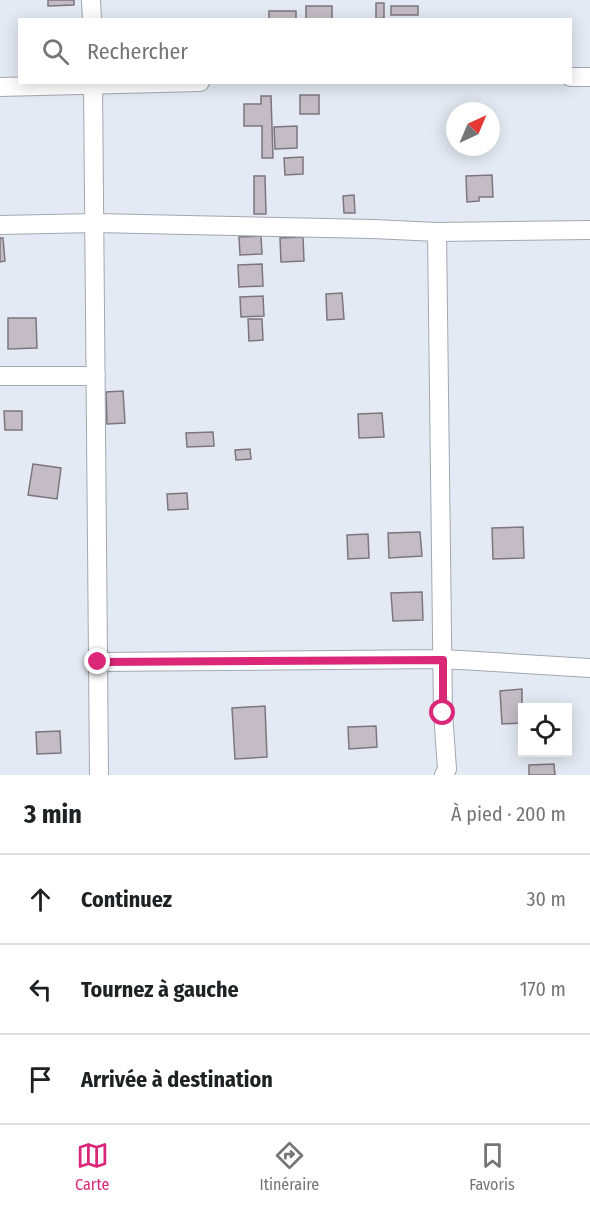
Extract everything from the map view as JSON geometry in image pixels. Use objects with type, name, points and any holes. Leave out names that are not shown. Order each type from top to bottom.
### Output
[{"type":"street","points":[[92,0],[92,18]]},
{"type":"street","points":[[572,77],[590,77]]},
{"type":"street","points":[[0,87],[93,84],[99,775]]},
{"type":"street","points":[[0,225],[95,223],[437,232],[590,230]]},
{"type":"street","points":[[437,232],[443,713],[447,769],[444,775]]},
{"type":"street","points":[[0,376],[96,376]]},
{"type":"street","points":[[98,662],[443,660],[590,668]]},
{"type":"building","points":[[48,0],[74,0],[74,5],[48,6]]},
{"type":"building","points":[[376,3],[384,3],[384,18],[376,18]]},
{"type":"building","points":[[306,6],[332,6],[332,18],[306,18]]},
{"type":"building","points":[[391,6],[418,6],[418,15],[391,15]]},
{"type":"building","points":[[269,11],[296,11],[296,18],[269,18]]},
{"type":"building","points":[[300,95],[319,95],[319,114],[300,114]]},
{"type":"building","points":[[261,96],[271,96],[273,158],[262,158],[262,126],[244,126],[244,104],[261,104]]},
{"type":"building","points":[[297,126],[297,148],[275,149],[274,127]]},
{"type":"building","points":[[303,157],[303,174],[285,175],[284,158]]},
{"type":"building","points":[[492,175],[493,197],[479,197],[479,201],[467,202],[466,176]]},
{"type":"building","points":[[254,176],[265,176],[266,214],[254,214]]},
{"type":"building","points":[[354,195],[355,213],[344,213],[343,196]]},
{"type":"building","points":[[261,236],[262,254],[240,255],[239,237]]},
{"type":"building","points":[[303,237],[304,261],[281,262],[280,238]]},
{"type":"building","points":[[0,238],[3,238],[5,261],[0,262]]},
{"type":"building","points":[[262,264],[263,286],[239,287],[238,265]]},
{"type":"building","points":[[342,293],[344,319],[327,320],[326,294]]},
{"type":"building","points":[[263,296],[264,316],[241,317],[240,297]]},
{"type":"building","points":[[8,318],[36,318],[37,348],[8,349]]},
{"type":"building","points":[[248,319],[262,319],[263,340],[249,341]]},
{"type":"building","points":[[123,391],[125,423],[107,424],[106,392]]},
{"type":"building","points":[[4,411],[22,411],[22,430],[5,430]]},
{"type":"building","points":[[382,413],[384,437],[359,438],[358,414]]},
{"type":"building","points":[[213,432],[214,446],[187,447],[186,433]]},
{"type":"building","points":[[250,449],[251,459],[236,460],[235,450]]},
{"type":"building","points":[[33,464],[61,468],[57,499],[28,495]]},
{"type":"building","points":[[187,493],[188,509],[168,510],[167,494]]},
{"type":"building","points":[[523,527],[524,558],[493,559],[492,528]]},
{"type":"building","points":[[420,532],[422,556],[389,558],[388,533]]},
{"type":"building","points":[[368,534],[369,558],[348,559],[347,535]]},
{"type":"building","points":[[422,592],[423,620],[393,621],[391,593]]},
{"type":"building","points":[[522,689],[522,703],[518,703],[518,723],[502,724],[500,691]]},
{"type":"building","points":[[265,706],[267,757],[235,759],[232,708]]},
{"type":"building","points":[[376,726],[377,747],[349,749],[348,727]]},
{"type":"building","points":[[60,731],[61,753],[37,754],[36,732]]},
{"type":"building","points":[[554,764],[555,775],[529,775],[529,765]]},
{"type":"route","points":[[98,662],[443,660],[443,713]]}]
